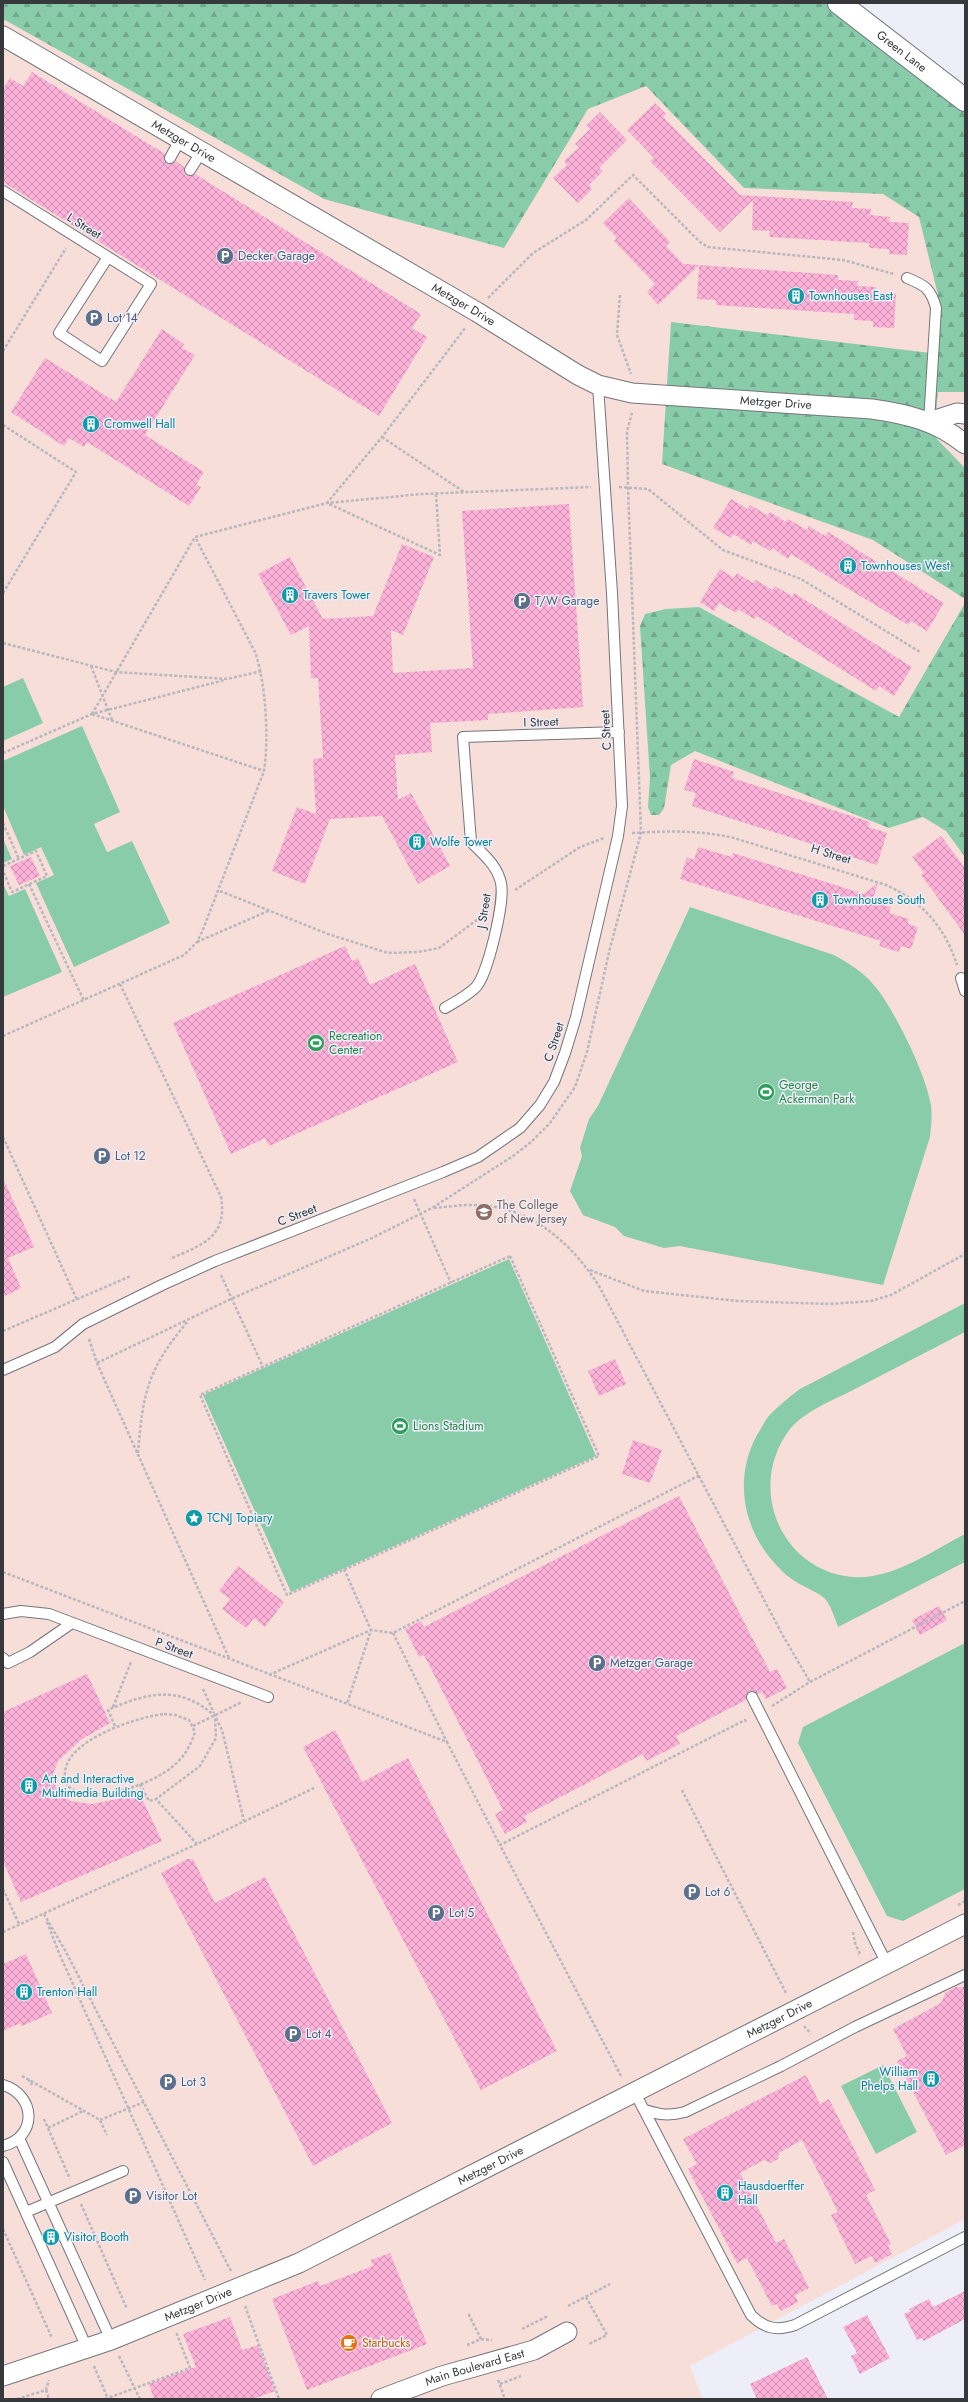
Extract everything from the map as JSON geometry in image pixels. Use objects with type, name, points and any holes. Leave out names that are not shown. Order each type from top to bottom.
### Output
[{"type":"street","name":"Green Lane","points":[[839,3],[965,100]]},
{"type":"street","name":"Metzger Drive","points":[[3,36],[181,138],[477,312],[578,375],[598,385],[632,393],[872,410],[907,414],[929,422],[947,431],[965,444]]},
{"type":"street","points":[[929,422],[957,413],[965,414]]},
{"type":"street","name":"Metzger Drive","points":[[3,2376],[89,2354],[113,2345],[299,2263],[965,1924]]},
{"type":"street","name":"Main Boulevard East","points":[[381,2399],[455,2372],[534,2350],[567,2332]]},
{"type":"lane","points":[[170,158],[181,138]]},
{"type":"lane","points":[[190,170],[202,151]]},
{"type":"lane","name":"L Street","points":[[3,191],[151,284],[102,361],[59,333],[108,257]]},
{"type":"lane","points":[[907,278],[921,284],[932,294],[936,308],[929,422]]},
{"type":"lane","name":"C Street","points":[[3,1370],[55,1347],[83,1324],[215,1261],[409,1186],[478,1157],[520,1128],[540,1104],[554,1082],[576,1017],[618,836],[622,806],[619,732],[598,385]]},
{"type":"lane","name":"I Street","points":[[463,738],[619,732]]},
{"type":"lane","name":"J Street","points":[[445,1008],[476,987],[487,967],[500,902],[501,884],[491,860],[471,842],[463,738]]},
{"type":"lane","points":[[961,978],[965,991]]},
{"type":"lane","name":"P Street","points":[[3,1614],[21,1610],[49,1614],[268,1697]]},
{"type":"lane","points":[[3,1658],[8,1662],[30,1652],[72,1623]]},
{"type":"lane","points":[[752,1697],[887,1964]]},
{"type":"lane","points":[[645,2110],[659,2115],[685,2112],[782,2066],[855,2027],[965,1975]]},
{"type":"lane","points":[[3,2085],[20,2093],[29,2110],[25,2130],[19,2138],[3,2146]]},
{"type":"lane","points":[[635,2093],[751,2315],[758,2322],[771,2329],[782,2329],[795,2325],[965,2237]]},
{"type":"lane","points":[[19,2138],[50,2202],[113,2345]]},
{"type":"lane","points":[[3,2162],[89,2354]]},
{"type":"lane","points":[[26,2212],[123,2171]]},
{"type":"path","points":[[486,299],[533,253],[586,220],[633,175],[704,245],[712,248],[843,260],[907,278]]},
{"type":"path","points":[[3,351],[74,236]]},
{"type":"path","points":[[620,295],[617,335],[632,376]]},
{"type":"path","points":[[326,503],[382,437],[468,325]]},
{"type":"path","points":[[3,425],[76,472],[3,593]]},
{"type":"path","points":[[382,437],[464,492]]},
{"type":"path","points":[[92,714],[195,537],[326,503],[464,492],[595,487]]},
{"type":"path","points":[[619,487],[648,489],[723,550],[801,579],[920,652]]},
{"type":"path","points":[[326,503],[440,555],[436,494]]},
{"type":"path","points":[[3,1036],[184,955],[197,942],[220,891],[264,771],[266,756],[262,671],[255,652],[195,537]]},
{"type":"path","points":[[3,643],[116,672],[227,679]]},
{"type":"path","points":[[90,666],[112,720]]},
{"type":"path","points":[[3,753],[92,714],[262,671]]},
{"type":"path","points":[[92,714],[264,771]]},
{"type":"path","points":[[3,823],[19,859]]},
{"type":"path","name":"H Street","points":[[632,833],[688,831],[734,838],[891,887],[917,902],[939,925],[953,953],[961,978]]},
{"type":"path","points":[[220,891],[328,934],[388,953],[418,952],[438,948],[500,902],[580,847],[604,838]]},
{"type":"path","points":[[3,866],[36,851],[47,876],[12,892],[3,871]]},
{"type":"path","points":[[29,884],[84,1000]]},
{"type":"path","points":[[197,942],[269,911]]},
{"type":"path","points":[[120,984],[211,1174],[222,1204],[221,1225],[207,1242],[170,1259]]},
{"type":"path","points":[[3,1137],[77,1300]]},
{"type":"path","points":[[409,1186],[419,1214],[451,1282]]},
{"type":"path","points":[[432,1208],[471,1205],[497,1207],[516,1213],[551,1231],[579,1256],[589,1270],[700,1475],[782,1634],[810,1682]]},
{"type":"path","points":[[589,1270],[644,1292],[738,1301],[830,1304],[871,1301],[891,1295],[965,1254]]},
{"type":"path","points":[[510,1256],[599,1456],[287,1595],[200,1395],[263,1367],[510,1256]]},
{"type":"path","points":[[221,1274],[263,1367]]},
{"type":"path","points":[[3,1332],[131,1276]]},
{"type":"path","points":[[138,1455],[141,1416],[146,1386],[158,1362],[190,1319]]},
{"type":"path","points":[[89,1339],[97,1363],[229,1658]]},
{"type":"path","points":[[269,1675],[371,1630],[393,1633],[700,1475]]},
{"type":"path","points":[[344,1570],[371,1630],[347,1704]]},
{"type":"path","points":[[621,2076],[500,1845],[745,1720],[792,1695],[810,1682],[965,1601]]},
{"type":"path","points":[[393,1633],[447,1742]]},
{"type":"path","points":[[113,1708],[131,1662]]},
{"type":"path","points":[[194,1669],[222,1730],[244,1821]]},
{"type":"path","points":[[116,1726],[108,1710],[138,1698],[171,1694],[200,1702],[215,1716],[216,1738],[200,1766],[156,1799],[149,1802],[140,1784]]},
{"type":"path","points":[[193,1726],[243,1702]]},
{"type":"path","points":[[164,1714],[183,1717],[189,1720],[193,1726],[195,1732],[193,1739],[181,1758],[163,1773],[140,1784],[121,1791],[93,1794],[74,1790],[68,1786],[64,1779],[68,1762],[75,1754],[95,1738],[116,1726],[133,1720],[164,1714]]},
{"type":"path","points":[[745,1720],[749,1727]]},
{"type":"path","points":[[3,1932],[198,1844],[314,1788]]},
{"type":"path","points":[[682,1790],[786,1993]]},
{"type":"path","points":[[156,1799],[198,1844]]},
{"type":"path","points":[[3,1889],[19,1924]]},
{"type":"path","points":[[44,1914],[144,2102],[231,2271]]},
{"type":"path","points":[[44,1914],[59,1953],[128,2110],[205,2280]]},
{"type":"path","points":[[853,1929],[855,1943],[860,1954]]},
{"type":"path","points":[[18,2074],[100,2120],[107,2135]]},
{"type":"path","points":[[100,2120],[128,2110],[144,2102]]},
{"type":"path","points":[[48,2128],[84,2111]]},
{"type":"path","points":[[3,2229],[52,2338]]},
{"type":"path","points":[[568,2306],[610,2284]]},
{"type":"path","points":[[586,2297],[607,2335],[589,2344]]},
{"type":"path","points":[[245,2306],[280,2399]]},
{"type":"path","points":[[468,2313],[481,2339]]},
{"type":"path","points":[[522,2329],[548,2316]]},
{"type":"path","points":[[89,2354],[107,2399],[190,2368],[175,2330]]},
{"type":"path","points":[[467,2345],[481,2339],[492,2340]]},
{"type":"path","points":[[113,2345],[140,2399]]},
{"type":"path","points":[[49,2399],[46,2390],[51,2374]]},
{"type":"path","points":[[500,2384],[521,2376]]},
{"type":"path","points":[[493,2380],[498,2378],[505,2399]]},
{"type":"path","points":[[17,2399],[46,2390]]},
{"type":"shaded area","name":"The College of New Jersey","points":[[3,3],[698,3],[965,157],[965,2219],[690,2366],[703,2399],[3,2399]]},
{"type":"green space","points":[[3,3],[841,3],[965,109],[965,392],[938,392],[934,436],[965,468],[965,599],[873,540],[662,464],[671,322],[939,354],[938,295],[919,217],[883,194],[744,188],[646,86],[588,109],[504,248],[324,199],[3,19]]},
{"type":"green space","points":[[965,603],[965,857],[946,831],[923,817],[889,828],[695,751],[671,765],[664,808],[659,815],[651,815],[648,807],[650,778],[640,626],[645,614],[666,609],[699,607],[899,717]]},
{"type":"green space","points":[[23,678],[43,723],[3,741],[3,687]]},
{"type":"green space","points":[[82,726],[120,812],[94,824],[107,852],[132,841],[170,923],[74,967],[36,883],[54,875],[41,847],[24,855],[3,806],[3,761]]},
{"type":"green space","points":[[3,839],[12,859],[3,863]]},
{"type":"green space","points":[[3,884],[9,896],[25,889],[62,972],[3,997]]},
{"type":"green space","name":"George Ackerman Park","points":[[690,907],[834,955],[844,961],[860,971],[869,979],[881,994],[907,1040],[922,1073],[930,1101],[932,1114],[930,1137],[883,1285],[680,1246],[664,1248],[624,1236],[615,1227],[583,1215],[570,1191],[582,1156],[580,1148],[589,1119],[598,1106]]},
{"type":"green space","name":"Lions Stadium","points":[[509,1259],[596,1456],[291,1592],[203,1395]]},
{"type":"green space","points":[[965,1303],[965,1332],[804,1416],[790,1429],[777,1451],[771,1475],[771,1499],[778,1522],[789,1543],[806,1559],[828,1571],[853,1577],[868,1577],[882,1574],[911,1563],[965,1534],[965,1562],[838,1627],[826,1599],[787,1576],[769,1557],[759,1541],[751,1524],[746,1507],[744,1489],[745,1471],[749,1453],[757,1435],[768,1417],[800,1389]]},
{"type":"green space","points":[[965,1643],[965,1889],[903,1921],[887,1916],[798,1743],[803,1727]]},
{"type":"green space","points":[[883,2065],[917,2132],[876,2154],[841,2086]]},
{"type":"building","name":"Decker Garage","points":[[32,72],[165,154],[164,159],[167,163],[171,164],[176,161],[184,167],[184,173],[187,176],[195,174],[421,314],[412,328],[427,337],[379,416],[3,182],[3,89],[10,78],[23,86]]},
{"type":"building","points":[[655,103],[666,114],[663,117],[740,195],[853,202],[852,208],[871,209],[870,215],[890,217],[889,222],[909,223],[907,255],[889,254],[889,249],[869,248],[869,243],[769,237],[770,231],[752,230],[753,200],[720,232],[650,161],[654,158],[627,130]]},
{"type":"building","points":[[600,112],[627,140],[599,168],[603,171],[589,185],[592,189],[578,203],[553,178],[567,165],[564,161],[579,147],[575,144],[590,129],[586,126]]},
{"type":"building","points":[[629,198],[670,242],[666,246],[683,264],[699,265],[658,305],[647,292],[655,284],[614,241],[617,238],[603,223]]},
{"type":"building","name":"Townhouses East","points":[[699,265],[838,275],[838,280],[858,281],[857,286],[876,287],[876,292],[896,294],[894,328],[873,327],[873,321],[854,320],[854,314],[716,305],[716,300],[697,299]]},
{"type":"building","name":"Cromwell Hall","points":[[162,329],[184,344],[182,348],[195,355],[145,435],[204,472],[196,485],[201,487],[189,506],[87,442],[84,447],[69,438],[64,446],[11,412],[45,358],[116,402]]},
{"type":"building","name":"Townhouses West","points":[[731,499],[748,509],[750,505],[767,515],[770,512],[786,522],[788,519],[807,530],[809,526],[825,536],[828,532],[944,603],[927,631],[911,621],[908,625],[791,554],[788,559],[772,548],[770,551],[753,541],[751,545],[734,534],[731,538],[713,528]]},
{"type":"building","points":[[569,504],[583,707],[488,714],[488,720],[430,723],[432,752],[395,755],[398,800],[411,793],[450,866],[418,884],[382,816],[330,819],[305,884],[272,871],[297,807],[316,814],[313,759],[323,758],[318,678],[311,678],[309,626],[291,635],[258,574],[290,557],[323,619],[373,616],[402,544],[434,557],[403,635],[391,630],[393,673],[473,668],[462,511]]},
{"type":"building","points":[[720,569],[734,578],[737,573],[753,583],[756,580],[772,590],[775,586],[792,596],[794,593],[912,667],[894,696],[879,686],[876,691],[757,616],[754,619],[738,609],[736,613],[719,603],[714,611],[700,602]]},
{"type":"building","name":"Townhouses South","points":[[694,759],[734,772],[732,778],[870,822],[868,827],[887,833],[877,865],[692,806],[696,793],[684,790]]},
{"type":"building","name":"Townhouses South","points":[[941,836],[965,868],[965,935],[921,875],[924,873],[912,857]]},
{"type":"building","name":"Townhouses South","points":[[698,847],[732,857],[733,853],[864,894],[878,883],[872,902],[891,907],[889,913],[909,919],[908,924],[918,927],[911,949],[901,946],[899,952],[879,946],[881,941],[680,879],[687,857],[694,860]]},
{"type":"building","points":[[31,857],[40,876],[19,885],[10,866]]},
{"type":"building","name":"Recreation Center","points":[[345,946],[352,961],[358,958],[370,985],[415,964],[458,1062],[269,1146],[265,1138],[231,1154],[173,1023]]},
{"type":"building","points":[[3,1178],[34,1247],[8,1258],[21,1288],[3,1297]]},
{"type":"building","points":[[615,1359],[626,1384],[599,1396],[588,1371]]},
{"type":"building","points":[[633,1440],[662,1450],[650,1483],[622,1474]]},
{"type":"building","name":"Metzger Garage","points":[[679,1496],[770,1672],[777,1669],[787,1688],[766,1699],[762,1692],[758,1694],[753,1691],[749,1691],[746,1700],[676,1736],[680,1744],[646,1761],[643,1754],[524,1816],[527,1822],[505,1834],[495,1814],[503,1810],[424,1655],[419,1657],[405,1629],[421,1621],[424,1627]]},
{"type":"building","points":[[238,1566],[284,1602],[265,1627],[254,1618],[246,1628],[222,1609],[230,1599],[219,1591]]},
{"type":"building","points":[[939,1606],[947,1620],[920,1635],[912,1620]]},
{"type":"building","name":"Art and Interactive Multimedia Building","points":[[87,1674],[110,1723],[82,1739],[58,1761],[53,1774],[57,1791],[70,1801],[92,1804],[122,1798],[138,1790],[162,1841],[21,1902],[3,1861],[3,1712]]},
{"type":"building","points":[[335,1730],[362,1782],[408,1758],[557,2051],[481,2090],[303,1747]]},
{"type":"building","points":[[187,1859],[193,1859],[215,1903],[265,1877],[392,2123],[313,2166],[161,1873]]},
{"type":"building","name":"Trenton Hall","points":[[26,1954],[52,2013],[22,2026],[20,2023],[3,2031],[3,1964]]},
{"type":"building","name":"William Phelps Hall","points":[[956,1987],[965,1987],[965,2145],[946,2155],[897,2061],[907,2056],[893,2029],[941,2003],[946,1992]]},
{"type":"building","name":"Hausdoerffer Hall","points":[[806,2075],[820,2104],[829,2099],[875,2190],[866,2195],[891,2244],[888,2246],[892,2254],[875,2263],[872,2256],[855,2264],[831,2215],[838,2212],[802,2140],[779,2153],[778,2159],[771,2163],[764,2160],[740,2173],[776,2243],[784,2239],[809,2288],[795,2295],[798,2302],[781,2311],[777,2304],[772,2306],[747,2258],[737,2263],[688,2169],[697,2164],[683,2139]]},
{"type":"building","points":[[390,2253],[427,2344],[307,2390],[272,2299],[318,2281],[320,2286],[373,2266],[371,2260]]},
{"type":"building","points":[[965,2291],[965,2319],[924,2341],[922,2338],[917,2340],[904,2314],[911,2311],[909,2309],[929,2299],[933,2307]]},
{"type":"building","points":[[867,2315],[890,2358],[860,2374],[851,2356],[857,2353],[843,2327]]},
{"type":"building","points":[[230,2317],[242,2350],[258,2345],[275,2391],[253,2399],[154,2399],[149,2384],[196,2367],[183,2334]]},
{"type":"building","points":[[807,2357],[828,2399],[757,2399],[750,2384]]},
{"type":"place","name":"Decker Garage","points":[[225,256]]},
{"type":"place","name":"Townhouses East","points":[[796,296]]},
{"type":"place","name":"Lot 14","points":[[94,318]]},
{"type":"place","name":"Cromwell Hall","points":[[91,424]]},
{"type":"place","name":"Townhouses West","points":[[848,566]]},
{"type":"place","name":"Travers Tower","points":[[290,595]]},
{"type":"place","name":"T/W Garage","points":[[522,601]]},
{"type":"place","name":"Wolfe Tower","points":[[417,842]]},
{"type":"place","name":"Townhouses South","points":[[820,900]]},
{"type":"place","name":"Recreation Center","points":[[316,1043]]},
{"type":"place","name":"George Ackerman Park","points":[[766,1092]]},
{"type":"place","name":"Lot 12","points":[[102,1156]]},
{"type":"place","name":"The College of New Jersey","points":[[484,1212]]},
{"type":"place","name":"Lions Stadium","points":[[400,1426]]},
{"type":"place","name":"TCNJ Topiary","points":[[194,1518]]},
{"type":"place","name":"Metzger Garage","points":[[597,1663]]},
{"type":"place","name":"Art and Interactive Multimedia Building","points":[[29,1786]]},
{"type":"place","name":"Lot 6","points":[[692,1892]]},
{"type":"place","name":"Lot 5","points":[[436,1913]]},
{"type":"place","name":"Trenton Hall","points":[[24,1992]]},
{"type":"place","name":"Lot 4","points":[[293,2034]]},
{"type":"place","name":"William Phelps Hall","points":[[931,2079]]},
{"type":"place","name":"Lot 3","points":[[168,2082]]},
{"type":"place","name":"Hausdoerffer Hall","points":[[725,2193]]},
{"type":"place","name":"Visitor Lot","points":[[133,2196]]},
{"type":"place","name":"Visitor Booth","points":[[51,2237]]},
{"type":"place","name":"Starbucks","points":[[349,2343]]}]
